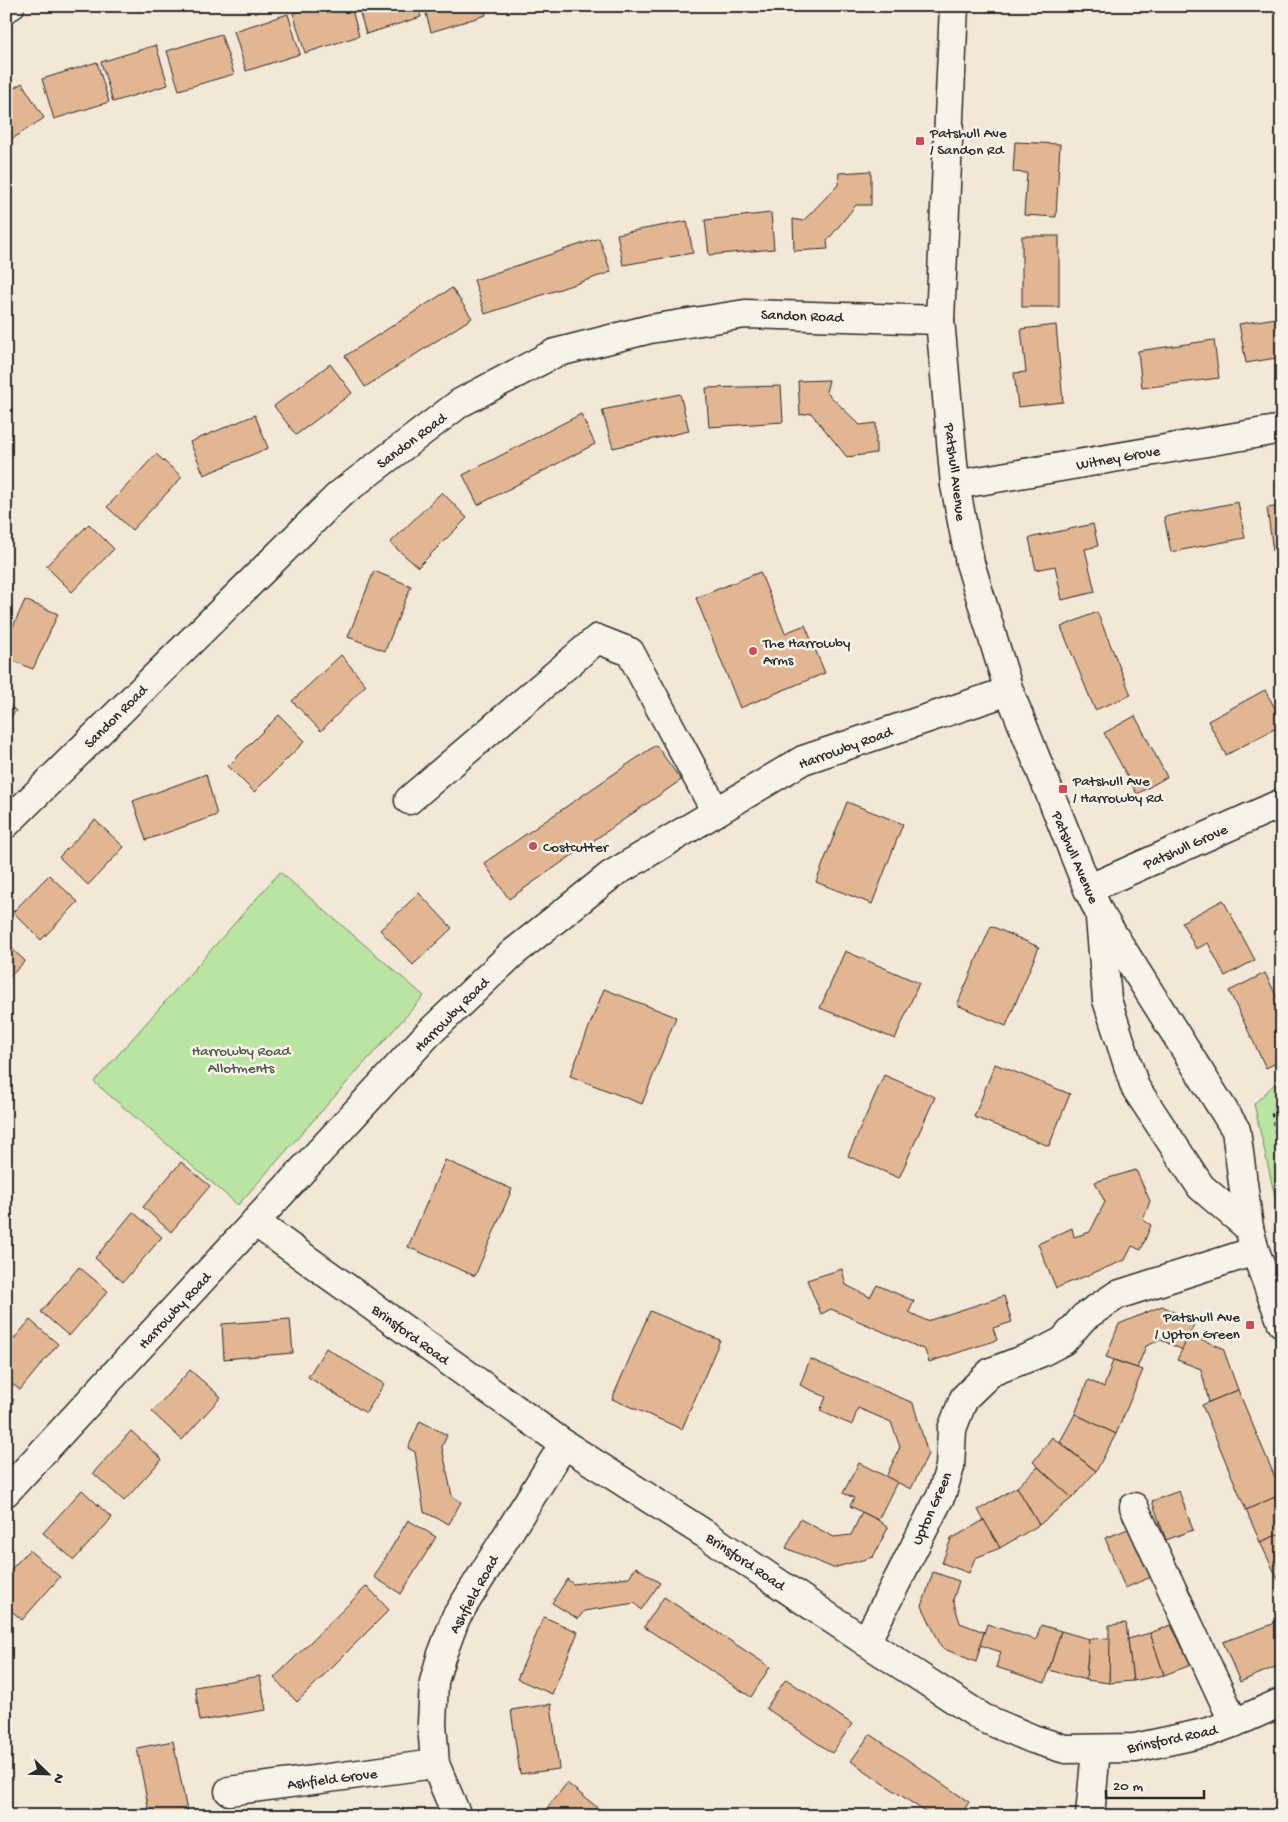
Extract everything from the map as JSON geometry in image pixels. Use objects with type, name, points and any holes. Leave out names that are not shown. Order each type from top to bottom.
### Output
[{"type":"street","name":"Patshull Avenue","points":[[954,6],[940,320],[955,485],[970,563],[1009,691],[1088,889],[1100,914],[1236,1130],[1252,1240],[1282,1323]]},
{"type":"street","name":"Sandon Road","points":[[6,824],[339,494],[460,402],[555,353],[650,329],[745,314],[940,320]]},
{"type":"street","name":"Witney Grove","points":[[955,485],[1282,429]]},
{"type":"street","points":[[409,800],[597,639],[630,652],[716,812]]},
{"type":"street","name":"Harrowby Road","points":[[6,1492],[428,1034],[513,953],[610,875],[803,760],[1009,691]]},
{"type":"street","name":"Patshull Grove","points":[[1088,889],[1282,803]]},
{"type":"street","name":"Patshull Avenue","points":[[1100,914],[1107,1000],[1135,1087],[1201,1188],[1252,1240]]},
{"type":"street","name":"Brinsford Road","points":[[255,1222],[564,1444],[705,1534],[866,1642],[984,1718],[1033,1739],[1065,1749],[1135,1748],[1208,1732],[1282,1702]]},
{"type":"street","name":"Upton Green","points":[[866,1642],[942,1493],[950,1467],[952,1428],[964,1398],[991,1372],[1040,1353],[1062,1340],[1084,1317],[1117,1295],[1252,1240]]},
{"type":"street","name":"Ashfield Road","points":[[457,1816],[435,1764],[432,1723],[434,1682],[441,1657],[456,1617],[564,1444]]},
{"type":"street","points":[[1134,1507],[1234,1723]]},
{"type":"street","points":[[1090,1816],[1096,1749]]},
{"type":"street","name":"Ashfield Grove","points":[[229,1791],[435,1764]]},
{"type":"path","points":[[1282,1101],[1272,1113],[1282,1169]]},
{"type":"green space","name":"Harrowby Road Allotments","points":[[280,872],[424,996],[238,1205],[94,1082]]},
{"type":"green space","points":[[1282,1077],[1282,1228],[1254,1104]]},
{"type":"building","points":[[315,6],[351,6],[359,36],[305,53],[293,13]]},
{"type":"building","points":[[358,6],[418,6],[421,17],[366,34]]},
{"type":"building","points":[[424,6],[483,6],[486,15],[431,32]]},
{"type":"building","points":[[288,14],[300,54],[246,71],[234,31]]},
{"type":"building","points":[[221,34],[234,74],[179,90],[167,51]]},
{"type":"building","points":[[156,45],[168,85],[113,102],[101,62]]},
{"type":"building","points":[[97,62],[109,102],[54,119],[42,79]]},
{"type":"building","points":[[22,83],[44,118],[6,143],[6,93]]},
{"type":"building","points":[[1015,142],[1060,144],[1056,217],[1024,215],[1027,173],[1013,172]]},
{"type":"building","points":[[871,171],[871,205],[856,205],[827,241],[828,249],[794,251],[793,219],[803,221],[838,185],[839,173]]},
{"type":"building","points":[[771,213],[774,249],[709,255],[705,220]]},
{"type":"building","points":[[687,221],[693,253],[623,265],[617,234]]},
{"type":"building","points":[[1022,236],[1059,236],[1059,307],[1022,307]]},
{"type":"building","points":[[599,238],[611,272],[485,314],[474,280]]},
{"type":"building","points":[[452,288],[472,318],[365,387],[345,356]]},
{"type":"building","points":[[1282,317],[1282,357],[1246,363],[1239,324]]},
{"type":"building","points":[[1056,325],[1063,402],[1018,407],[1014,373],[1026,372],[1021,329]]},
{"type":"building","points":[[1214,340],[1219,378],[1142,388],[1138,351]]},
{"type":"building","points":[[330,364],[352,393],[296,435],[274,406]]},
{"type":"building","points":[[829,380],[826,392],[860,425],[876,423],[876,453],[847,457],[811,413],[800,415],[798,381]]},
{"type":"building","points":[[781,386],[783,422],[709,427],[706,388]]},
{"type":"building","points":[[680,394],[689,431],[613,448],[602,410]]},
{"type":"building","points":[[581,414],[595,444],[478,505],[463,475]]},
{"type":"building","points":[[255,415],[268,448],[204,475],[190,442]]},
{"type":"building","points":[[156,454],[182,477],[132,530],[107,507]]},
{"type":"building","points":[[442,492],[467,518],[418,567],[390,543]]},
{"type":"building","points":[[1238,502],[1245,538],[1171,552],[1164,517]]},
{"type":"building","points":[[1282,506],[1282,550],[1273,551],[1267,508]]},
{"type":"building","points":[[89,524],[114,549],[72,592],[46,566]]},
{"type":"building","points":[[1093,524],[1098,546],[1085,549],[1095,592],[1062,600],[1055,566],[1036,570],[1029,538]]},
{"type":"building","points":[[374,571],[411,586],[385,651],[348,637]]},
{"type":"building","points":[[760,572],[785,633],[805,625],[825,673],[740,708],[696,598]]},
{"type":"building","points":[[25,600],[58,614],[33,669],[6,658],[6,642]]},
{"type":"building","points":[[1097,612],[1131,695],[1095,710],[1061,627]]},
{"type":"building","points":[[341,655],[366,685],[321,731],[292,701]]},
{"type":"building","points":[[1265,690],[1282,721],[1282,725],[1226,755],[1208,721]]},
{"type":"building","points":[[6,702],[16,711],[6,722]]},
{"type":"building","points":[[279,715],[305,741],[254,792],[228,766]]},
{"type":"building","points":[[1135,716],[1167,777],[1137,794],[1104,733]]},
{"type":"building","points":[[656,745],[681,780],[509,899],[484,863]]},
{"type":"building","points":[[206,774],[217,815],[146,840],[133,801]]},
{"type":"building","points":[[847,802],[903,824],[872,904],[816,882]]},
{"type":"building","points":[[95,820],[124,847],[88,885],[59,857]]},
{"type":"building","points":[[49,875],[78,902],[41,940],[13,912]]},
{"type":"building","points":[[419,893],[452,928],[413,965],[380,930]]},
{"type":"building","points":[[1223,900],[1255,960],[1225,976],[1208,943],[1196,949],[1182,922]]},
{"type":"building","points":[[991,926],[1039,947],[1006,1026],[957,1005]]},
{"type":"building","points":[[6,943],[25,961],[6,981]]},
{"type":"building","points":[[845,951],[919,983],[895,1039],[820,1008]]},
{"type":"building","points":[[1265,973],[1282,1007],[1282,1060],[1266,1068],[1229,991]]},
{"type":"building","points":[[604,989],[676,1017],[642,1104],[570,1076]]},
{"type":"building","points":[[995,1064],[1070,1094],[1049,1146],[974,1117]]},
{"type":"building","points":[[884,1075],[935,1097],[899,1178],[848,1156]]},
{"type":"building","points":[[445,1160],[512,1189],[475,1276],[408,1247]]},
{"type":"building","points":[[181,1162],[210,1186],[171,1232],[143,1207]]},
{"type":"building","points":[[1136,1170],[1150,1201],[1143,1220],[1151,1225],[1141,1250],[1132,1246],[1125,1260],[1056,1288],[1038,1244],[1072,1228],[1074,1237],[1090,1232],[1105,1202],[1095,1182]]},
{"type":"building","points":[[133,1212],[162,1237],[123,1282],[95,1258]]},
{"type":"building","points":[[79,1267],[108,1291],[69,1336],[41,1312]]},
{"type":"building","points":[[842,1269],[846,1285],[870,1297],[877,1285],[914,1301],[909,1312],[927,1321],[1004,1296],[1012,1322],[993,1328],[997,1340],[929,1362],[925,1350],[831,1309],[821,1314],[807,1280]]},
{"type":"building","points":[[1162,1306],[1195,1322],[1183,1350],[1161,1340],[1146,1346],[1137,1368],[1106,1357],[1119,1324]]},
{"type":"building","points":[[650,1311],[720,1340],[682,1429],[612,1399]]},
{"type":"building","points":[[290,1319],[293,1353],[224,1359],[222,1324]]},
{"type":"building","points":[[30,1320],[58,1344],[20,1390],[6,1379],[6,1348]]},
{"type":"building","points":[[1189,1335],[1223,1348],[1238,1390],[1209,1402],[1201,1369],[1177,1360]]},
{"type":"building","points":[[326,1348],[384,1384],[366,1413],[308,1377]]},
{"type":"building","points":[[810,1359],[913,1403],[928,1454],[911,1489],[886,1477],[900,1447],[891,1422],[858,1408],[852,1425],[820,1411],[826,1397],[800,1385]]},
{"type":"building","points":[[1113,1360],[1143,1370],[1116,1434],[1075,1414],[1088,1380],[1104,1387]]},
{"type":"building","points":[[190,1370],[221,1397],[182,1440],[152,1412]]},
{"type":"building","points":[[1238,1390],[1282,1494],[1246,1510],[1202,1405]]},
{"type":"building","points":[[6,1393],[14,1400],[6,1410]]},
{"type":"building","points":[[1075,1414],[1116,1434],[1096,1471],[1060,1442]]},
{"type":"building","points":[[420,1421],[447,1435],[442,1447],[452,1496],[461,1502],[449,1524],[424,1512],[415,1452],[408,1448]]},
{"type":"building","points":[[131,1431],[162,1459],[124,1501],[93,1473]]},
{"type":"building","points":[[1052,1437],[1096,1471],[1072,1498],[1033,1462]]},
{"type":"building","points":[[859,1463],[897,1482],[878,1520],[850,1506],[854,1498],[843,1493]]},
{"type":"building","points":[[1038,1467],[1072,1498],[1039,1525],[1017,1487]]},
{"type":"building","points":[[1017,1487],[1039,1525],[1000,1548],[978,1510]]},
{"type":"building","points":[[82,1490],[112,1518],[74,1560],[43,1533]]},
{"type":"building","points":[[1179,1491],[1193,1530],[1166,1540],[1152,1501]]},
{"type":"building","points":[[1282,1494],[1282,1533],[1260,1542],[1246,1510]]},
{"type":"building","points":[[862,1512],[878,1520],[888,1528],[873,1557],[833,1568],[786,1548],[800,1519],[834,1537],[851,1535]]},
{"type":"building","points":[[408,1520],[436,1537],[401,1594],[374,1577]]},
{"type":"building","points":[[984,1520],[1000,1548],[975,1558],[969,1573],[942,1563],[951,1539]]},
{"type":"building","points":[[1131,1528],[1151,1577],[1125,1588],[1105,1538]]},
{"type":"building","points":[[1282,1533],[1282,1588],[1260,1542]]},
{"type":"building","points":[[29,1550],[60,1577],[22,1620],[6,1606],[6,1575]]},
{"type":"building","points":[[636,1567],[660,1583],[641,1610],[635,1603],[584,1611],[578,1619],[552,1603],[567,1579],[573,1584],[629,1577]]},
{"type":"building","points":[[933,1572],[959,1581],[953,1600],[960,1623],[984,1632],[976,1662],[942,1648],[922,1606]]},
{"type":"building","points":[[367,1586],[389,1610],[297,1702],[274,1678]]},
{"type":"building","points":[[664,1597],[770,1667],[751,1697],[644,1627]]},
{"type":"building","points":[[1282,1605],[1282,1664],[1240,1682],[1223,1642],[1273,1624]]},
{"type":"building","points":[[544,1617],[578,1632],[552,1694],[517,1679]]},
{"type":"building","points":[[1126,1623],[1133,1681],[1109,1683],[1109,1625]]},
{"type":"building","points":[[987,1624],[1036,1640],[1041,1625],[1061,1631],[1045,1683],[996,1667],[1001,1652],[980,1645]]},
{"type":"building","points":[[1171,1625],[1191,1665],[1164,1675],[1150,1633]]},
{"type":"building","points":[[1061,1631],[1089,1639],[1086,1680],[1049,1670]]},
{"type":"building","points":[[1150,1633],[1164,1675],[1133,1681],[1128,1639]]},
{"type":"building","points":[[1110,1638],[1109,1683],[1086,1680],[1089,1639]]},
{"type":"building","points":[[260,1676],[266,1710],[200,1721],[195,1687]]},
{"type":"building","points":[[786,1679],[852,1724],[832,1753],[766,1708]]},
{"type":"building","points":[[551,1704],[559,1769],[520,1774],[511,1710]]},
{"type":"building","points":[[870,1734],[969,1802],[960,1816],[931,1816],[851,1761]]},
{"type":"building","points":[[173,1741],[188,1816],[150,1816],[137,1748]]},
{"type":"building","points":[[567,1783],[608,1816],[548,1816],[544,1812]]},
{"type":"building","points":[[1024,1808],[1058,1816],[1023,1816]]},
{"type":"place","name":"Patshull Ave / Sandon Rd","points":[[920,141]]},
{"type":"place","name":"The Harrowby Arms","points":[[753,651]]},
{"type":"place","name":"Patshull Ave / Harrowby Rd","points":[[1063,789]]},
{"type":"place","name":"Costcutter","points":[[533,846]]},
{"type":"place","name":"Patshull Ave / Upton Green","points":[[1250,1325]]}]
